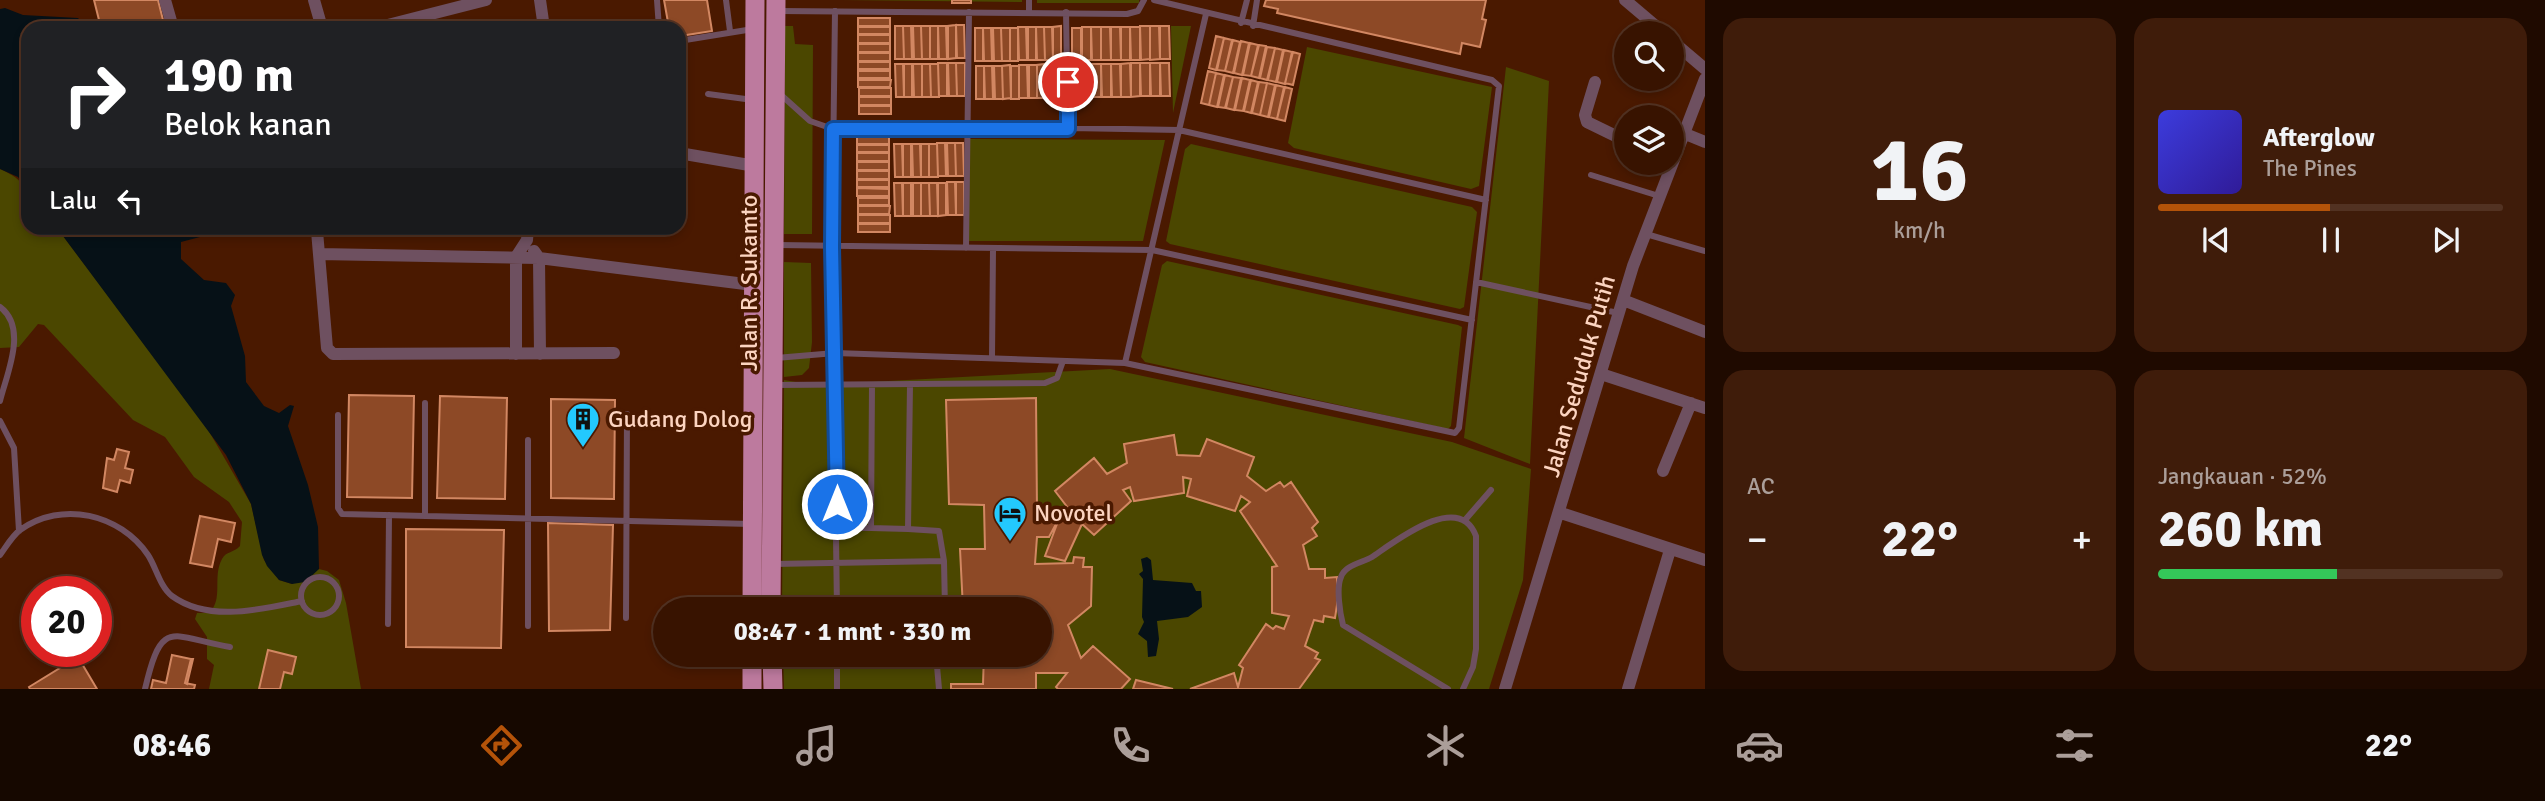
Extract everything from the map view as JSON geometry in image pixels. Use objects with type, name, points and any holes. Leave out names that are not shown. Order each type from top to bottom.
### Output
[{"type":"highway","name":"Jalan R. Sukamto","points":[[752,597],[755,0]]},
{"type":"highway","name":"Jalan R. Sukamto","points":[[771,597],[776,6]]},
{"type":"highway","points":[[752,667],[752,689]]},
{"type":"highway","points":[[772,667],[773,689]]},
{"type":"street","points":[[165,0],[171,21]]},
{"type":"street","points":[[314,0],[320,21]]},
{"type":"street","points":[[404,21],[486,0]]},
{"type":"street","points":[[540,0],[543,21]]},
{"type":"street","points":[[1625,0],[1650,21]]},
{"type":"street","points":[[1684,51],[1705,69]]},
{"type":"street","name":"Jalan Seduduk Putih","points":[[1684,131],[1700,104],[1705,79]]},
{"type":"street","points":[[1595,82],[1585,116],[1587,122],[1614,135]]},
{"type":"street","points":[[1684,133],[1705,142]]},
{"type":"street","points":[[686,154],[755,166]]},
{"type":"street","name":"Jalan Seduduk Putih","points":[[1506,689],[1621,307],[1667,175]]},
{"type":"street","points":[[317,235],[327,348],[333,354],[614,353]]},
{"type":"street","points":[[516,354],[516,257],[527,235]]},
{"type":"street","points":[[528,235],[539,258],[540,354]]},
{"type":"street","points":[[319,254],[539,258],[752,285]]},
{"type":"street","points":[[1621,307],[1705,332]]},
{"type":"street","points":[[1601,374],[1705,408]]},
{"type":"street","points":[[1663,471],[1691,403]]},
{"type":"street","points":[[1561,513],[1705,560]]},
{"type":"street","points":[[1628,689],[1670,550]]},
{"type":"lane","points":[[657,0],[658,21]]},
{"type":"lane","points":[[726,0],[730,31]]},
{"type":"lane","points":[[1029,0],[1029,12]]},
{"type":"lane","points":[[776,6],[835,11],[1132,14],[1140,9],[1144,0]]},
{"type":"lane","points":[[773,358],[835,353],[1125,363],[1452,434],[1459,428],[1499,86],[1496,82],[1253,26],[1154,0]]},
{"type":"lane","points":[[1241,23],[1247,0]]},
{"type":"lane","points":[[1253,26],[1257,0]]},
{"type":"lane","points":[[835,11],[832,247],[837,597]]},
{"type":"lane","points":[[967,248],[969,12]]},
{"type":"lane","points":[[1066,12],[1068,129]]},
{"type":"lane","points":[[1125,363],[1206,14]]},
{"type":"lane","points":[[686,40],[755,29]]},
{"type":"lane","points":[[776,90],[805,118],[833,129],[968,127],[1179,130],[1486,200]]},
{"type":"lane","points":[[708,94],[755,100]]},
{"type":"lane","points":[[1591,175],[1659,197]]},
{"type":"lane","points":[[1646,234],[1705,251]]},
{"type":"lane","points":[[773,245],[1152,250],[1472,320]]},
{"type":"lane","points":[[992,358],[993,248]]},
{"type":"lane","points":[[1476,282],[1621,307]]},
{"type":"lane","points":[[0,307],[11,316],[15,326],[13,350],[0,401]]},
{"type":"lane","points":[[773,385],[1051,382],[1059,373],[1063,361]]},
{"type":"lane","points":[[871,528],[872,385]]},
{"type":"lane","points":[[908,528],[910,385]]},
{"type":"lane","points":[[425,403],[425,516]]},
{"type":"lane","points":[[626,618],[624,521],[627,414]]},
{"type":"lane","points":[[338,415],[339,510],[345,514],[752,524]]},
{"type":"lane","points":[[0,421],[14,448],[19,531]]},
{"type":"lane","points":[[528,440],[528,626]]},
{"type":"lane","points":[[1465,520],[1492,490]]},
{"type":"lane","points":[[388,624],[389,515]]},
{"type":"lane","points":[[0,555],[19,531],[58,516],[100,517],[121,527],[138,543],[172,596],[195,607],[229,611],[302,601]]},
{"type":"lane","points":[[1448,689],[1343,625],[1340,580],[1347,568],[1367,560],[1404,535],[1447,516],[1471,524],[1476,536],[1476,649],[1473,667],[1463,689]]},
{"type":"lane","points":[[837,528],[939,531],[944,597]]},
{"type":"lane","points":[[771,564],[943,561]]},
{"type":"lane","points":[[313,578],[326,578],[338,589],[338,602],[326,614],[313,613],[302,601],[304,587],[313,578]]},
{"type":"lane","points":[[145,689],[158,648],[171,635],[184,635],[230,648]]},
{"type":"lane","points":[[837,667],[837,689]]},
{"type":"lane","points":[[937,667],[939,689]]},
{"type":"shaded area","points":[[842,0],[1022,0],[1022,2]]},
{"type":"shaded area","points":[[1037,0],[1139,0],[1139,3],[1037,3]]},
{"type":"shaded area","points":[[5,8],[23,15],[78,18],[81,21],[21,21],[21,182],[18,177],[0,169],[0,9]]},
{"type":"shaded area","points":[[785,26],[793,26],[795,44],[813,45],[812,234],[784,234]]},
{"type":"shaded area","points":[[1171,26],[1191,26],[1173,113]]},
{"type":"shaded area","points":[[1307,47],[1492,87],[1479,186],[1471,189],[1294,148],[1288,143]]},
{"type":"shaded area","points":[[1506,67],[1549,81],[1530,464],[1464,438]]},
{"type":"shaded area","points":[[968,139],[1165,140],[1143,241],[968,241]]},
{"type":"shaded area","points":[[1191,144],[1472,207],[1477,212],[1464,307],[1460,309],[1170,244],[1166,241],[1185,149]]},
{"type":"shaded area","points":[[0,169],[21,183],[21,235],[62,235],[203,421],[251,504],[264,560],[279,580],[292,584],[319,569],[327,571],[339,580],[346,603],[361,689],[209,689],[214,665],[207,659],[207,637],[195,619],[197,613],[209,613],[216,601],[219,566],[224,556],[240,546],[242,522],[229,502],[194,477],[165,437],[133,420],[44,325],[38,324],[19,347],[0,348]]},
{"type":"shaded area","points":[[62,235],[202,235],[181,242],[181,259],[204,280],[226,283],[235,295],[231,306],[245,356],[246,382],[264,406],[279,413],[290,405],[294,406],[288,426],[308,485],[318,527],[319,569],[305,582],[292,584],[279,580],[267,566],[251,504],[226,455]]},
{"type":"shaded area","points":[[1167,261],[1462,327],[1451,426],[1448,429],[1145,362],[1141,357],[1162,265]]},
{"type":"shaded area","points":[[784,262],[811,263],[812,342],[809,368],[802,375],[784,377]]},
{"type":"shaded area","points":[[1110,369],[1452,442],[1531,469],[1523,580],[1489,689],[784,689],[783,667],[1052,667],[1052,597],[782,597],[784,380],[814,385]]},
{"type":"shaded area","points":[[1147,557],[1151,560],[1153,580],[1192,583],[1196,591],[1201,591],[1202,607],[1188,617],[1157,621],[1159,639],[1156,656],[1148,657],[1147,641],[1138,634],[1144,622],[1143,579],[1139,574],[1143,571],[1141,559]]},
{"type":"building","points":[[94,0],[158,0],[163,21],[99,21]]},
{"type":"building","points":[[664,0],[707,0],[712,31],[686,35],[686,21],[668,21]]},
{"type":"building","points":[[952,0],[971,0],[971,3],[952,3]]},
{"type":"building","points":[[1266,0],[1486,0],[1482,19],[1486,20],[1480,47],[1462,43],[1460,54],[1277,13],[1278,9],[1264,6]]},
{"type":"building","points":[[858,18],[890,18],[890,26],[858,26]]},
{"type":"building","points":[[956,25],[956,58],[948,59],[948,26]]},
{"type":"building","points":[[956,25],[964,25],[965,58],[957,58]]},
{"type":"building","points":[[895,26],[903,26],[904,59],[895,59]]},
{"type":"building","points":[[903,26],[911,26],[912,59],[904,59]]},
{"type":"building","points":[[913,26],[921,26],[922,59],[914,59]]},
{"type":"building","points":[[921,26],[930,26],[930,59],[922,59]]},
{"type":"building","points":[[930,26],[938,26],[938,59],[930,59]]},
{"type":"building","points":[[938,26],[946,26],[947,59],[939,59]]},
{"type":"building","points":[[1061,26],[1061,59],[1053,60],[1053,27]]},
{"type":"building","points":[[1140,26],[1150,26],[1150,59],[1141,60]]},
{"type":"building","points":[[1150,26],[1159,26],[1160,59],[1150,60]]},
{"type":"building","points":[[1160,26],[1169,26],[1170,59],[1160,59]]},
{"type":"building","points":[[858,27],[890,27],[890,34],[858,34]]},
{"type":"building","points":[[1018,27],[1026,27],[1027,60],[1019,60]]},
{"type":"building","points":[[1028,27],[1036,27],[1036,60],[1028,60]]},
{"type":"building","points":[[1036,27],[1044,27],[1045,60],[1037,60]]},
{"type":"building","points":[[1044,27],[1052,27],[1053,60],[1045,60]]},
{"type":"building","points":[[1082,27],[1091,27],[1091,60],[1082,60]]},
{"type":"building","points":[[1091,27],[1101,27],[1101,60],[1092,60]]},
{"type":"building","points":[[1101,27],[1110,27],[1111,60],[1101,60]]},
{"type":"building","points":[[1111,27],[1120,27],[1121,60],[1111,60]]},
{"type":"building","points":[[1121,27],[1130,27],[1130,60],[1121,60]]},
{"type":"building","points":[[1130,27],[1140,27],[1140,60],[1131,60]]},
{"type":"building","points":[[975,28],[983,28],[983,61],[975,61]]},
{"type":"building","points":[[983,28],[991,28],[992,61],[984,61]]},
{"type":"building","points":[[993,28],[1001,28],[1002,61],[994,61]]},
{"type":"building","points":[[1001,28],[1010,28],[1010,61],[1002,61]]},
{"type":"building","points":[[1010,28],[1018,28],[1018,61],[1010,61]]},
{"type":"building","points":[[1072,28],[1081,28],[1081,60],[1072,61]]},
{"type":"building","points":[[858,35],[890,35],[890,43],[858,43]]},
{"type":"building","points":[[1216,36],[1224,38],[1216,70],[1209,68]]},
{"type":"building","points":[[1224,38],[1232,40],[1225,71],[1217,70]]},
{"type":"building","points":[[1233,40],[1240,42],[1233,73],[1225,71]]},
{"type":"building","points":[[1241,41],[1249,43],[1242,75],[1234,73]]},
{"type":"building","points":[[1250,43],[1258,45],[1251,76],[1243,75]]},
{"type":"building","points":[[858,44],[890,44],[890,52],[858,52]]},
{"type":"building","points":[[1259,45],[1266,46],[1259,78],[1251,76]]},
{"type":"building","points":[[1267,47],[1275,48],[1267,80],[1260,78]]},
{"type":"building","points":[[1275,48],[1283,50],[1276,82],[1268,80]]},
{"type":"building","points":[[1284,50],[1292,52],[1285,84],[1277,82]]},
{"type":"building","points":[[1293,52],[1300,54],[1293,85],[1285,83]]},
{"type":"building","points":[[858,53],[890,53],[890,61],[858,61]]},
{"type":"building","points":[[858,62],[890,62],[890,69],[858,69]]},
{"type":"building","points":[[938,63],[947,63],[947,96],[939,96]]},
{"type":"building","points":[[948,63],[956,63],[957,96],[949,96]]},
{"type":"building","points":[[956,63],[965,63],[965,96],[957,96]]},
{"type":"building","points":[[1130,63],[1131,97],[1121,97],[1121,64]]},
{"type":"building","points":[[1131,63],[1140,63],[1140,96],[1131,97]]},
{"type":"building","points":[[1140,63],[1150,63],[1150,96],[1141,96]]},
{"type":"building","points":[[1150,63],[1160,63],[1160,96],[1151,96]]},
{"type":"building","points":[[1160,63],[1169,63],[1170,96],[1161,96]]},
{"type":"building","points":[[895,64],[903,64],[904,97],[896,97]]},
{"type":"building","points":[[904,64],[912,64],[912,97],[904,97]]},
{"type":"building","points":[[913,64],[922,64],[922,97],[914,97]]},
{"type":"building","points":[[922,64],[930,64],[931,97],[922,97]]},
{"type":"building","points":[[930,64],[938,64],[939,97],[931,97]]},
{"type":"building","points":[[1045,64],[1046,98],[1037,98],[1037,65]]},
{"type":"building","points":[[1054,64],[1062,64],[1062,97],[1054,97]]},
{"type":"building","points":[[1072,64],[1081,64],[1082,97],[1073,97]]},
{"type":"building","points":[[1082,64],[1091,64],[1092,97],[1082,97]]},
{"type":"building","points":[[1091,64],[1101,64],[1101,97],[1092,97]]},
{"type":"building","points":[[1101,64],[1111,64],[1111,97],[1102,97]]},
{"type":"building","points":[[1111,64],[1120,64],[1121,97],[1112,97]]},
{"type":"building","points":[[1010,65],[1011,98],[1003,99],[1002,66]]},
{"type":"building","points":[[1019,65],[1027,65],[1028,98],[1019,98]]},
{"type":"building","points":[[1029,65],[1037,65],[1037,98],[1029,98]]},
{"type":"building","points":[[1045,65],[1053,65],[1054,98],[1046,98]]},
{"type":"building","points":[[976,66],[984,66],[984,99],[976,99]]},
{"type":"building","points":[[984,66],[992,66],[993,99],[985,99]]},
{"type":"building","points":[[994,66],[1002,66],[1003,99],[995,99]]},
{"type":"building","points":[[1011,66],[1019,66],[1019,99],[1011,99]]},
{"type":"building","points":[[858,71],[890,71],[890,78],[858,78]]},
{"type":"building","points":[[1208,71],[1216,73],[1209,105],[1201,103]]},
{"type":"building","points":[[1216,73],[1224,75],[1217,107],[1209,105]]},
{"type":"building","points":[[1225,75],[1233,77],[1225,108],[1218,107]]},
{"type":"building","points":[[1233,77],[1241,78],[1234,110],[1226,108]]},
{"type":"building","points":[[1242,78],[1250,80],[1243,111],[1235,110]]},
{"type":"building","points":[[858,80],[891,80],[890,87],[858,87]]},
{"type":"building","points":[[1251,80],[1258,82],[1251,113],[1244,111]]},
{"type":"building","points":[[1259,82],[1267,83],[1260,115],[1252,113]]},
{"type":"building","points":[[1267,83],[1275,85],[1268,117],[1260,115]]},
{"type":"building","points":[[1276,85],[1284,87],[1277,119],[1269,117]]},
{"type":"building","points":[[1285,87],[1292,89],[1285,121],[1277,119]]},
{"type":"building","points":[[859,88],[891,88],[891,96],[859,96]]},
{"type":"building","points":[[859,97],[891,97],[891,105],[859,105]]},
{"type":"building","points":[[859,106],[891,106],[891,114],[859,114]]},
{"type":"building","points":[[857,136],[889,136],[889,144],[857,144]]},
{"type":"building","points":[[937,143],[945,143],[946,176],[938,176]]},
{"type":"building","points":[[947,143],[955,143],[956,176],[948,176]]},
{"type":"building","points":[[955,143],[963,143],[964,176],[956,176]]},
{"type":"building","points":[[894,144],[902,144],[903,177],[895,177]]},
{"type":"building","points":[[903,144],[911,144],[911,177],[903,177]]},
{"type":"building","points":[[912,144],[920,144],[921,177],[913,177]]},
{"type":"building","points":[[921,144],[929,144],[929,177],[921,177]]},
{"type":"building","points":[[929,144],[937,144],[938,177],[929,177]]},
{"type":"building","points":[[857,145],[889,145],[889,152],[857,152]]},
{"type":"building","points":[[857,153],[889,153],[889,161],[857,161]]},
{"type":"building","points":[[857,162],[889,162],[889,170],[857,170]]},
{"type":"building","points":[[857,171],[889,171],[889,179],[857,179]]},
{"type":"building","points":[[857,180],[889,180],[889,187],[857,187]]},
{"type":"building","points":[[947,182],[955,182],[956,215],[948,215]]},
{"type":"building","points":[[956,182],[964,182],[964,215],[956,215]]},
{"type":"building","points":[[894,183],[902,183],[903,216],[895,216]]},
{"type":"building","points":[[903,183],[911,183],[911,216],[903,216]]},
{"type":"building","points":[[913,183],[921,183],[921,216],[913,216]]},
{"type":"building","points":[[921,183],[929,183],[930,216],[921,216]]},
{"type":"building","points":[[929,183],[937,183],[938,216],[930,216]]},
{"type":"building","points":[[938,183],[946,183],[946,215],[938,216]]},
{"type":"building","points":[[857,188],[889,189],[889,196],[857,196]]},
{"type":"building","points":[[858,198],[889,198],[889,205],[858,205]]},
{"type":"building","points":[[858,206],[890,206],[889,214],[858,214]]},
{"type":"building","points":[[858,215],[890,215],[890,223],[858,223]]},
{"type":"building","points":[[858,224],[890,224],[890,232],[858,232]]},
{"type":"building","points":[[349,395],[414,396],[412,498],[347,497]]},
{"type":"building","points":[[440,396],[507,398],[505,499],[437,498]]},
{"type":"building","name":"Novotel","points":[[1036,398],[1037,511],[1063,511],[1049,537],[1037,537],[1035,564],[1073,563],[1074,557],[1084,558],[1083,567],[1092,567],[1091,606],[1068,625],[1081,658],[1093,646],[1130,679],[1121,689],[1058,689],[1056,687],[1067,673],[1036,673],[1036,689],[951,689],[951,684],[983,684],[984,667],[1052,667],[1052,597],[962,597],[960,549],[985,549],[984,505],[949,504],[946,400]]},
{"type":"building","name":"Gudang Dolog","points":[[551,399],[615,400],[614,499],[551,498]]},
{"type":"building","name":"Novotel","points":[[1174,435],[1177,455],[1200,456],[1207,439],[1254,457],[1247,476],[1266,491],[1280,482],[1284,487],[1291,482],[1318,522],[1312,528],[1317,536],[1303,545],[1309,569],[1325,569],[1325,578],[1337,577],[1337,605],[1335,618],[1324,616],[1323,622],[1314,620],[1305,646],[1318,653],[1315,658],[1320,660],[1299,689],[1190,689],[1234,673],[1238,687],[1243,668],[1239,665],[1266,624],[1273,629],[1276,626],[1284,629],[1289,616],[1272,613],[1272,567],[1277,566],[1240,511],[1250,502],[1241,496],[1235,511],[1187,496],[1191,479],[1183,477],[1184,493],[1134,501],[1130,487],[1123,490],[1131,501],[1094,535],[1082,524],[1065,561],[1045,556],[1057,524],[1068,508],[1055,491],[1094,458],[1107,474],[1127,463],[1124,444]]},
{"type":"building","points":[[117,449],[129,452],[125,468],[133,470],[130,483],[120,480],[117,492],[103,488],[107,458],[114,460]]},
{"type":"building","points":[[200,516],[235,523],[231,542],[218,539],[212,567],[190,563]]},
{"type":"building","points":[[548,523],[613,525],[610,630],[549,631]]},
{"type":"building","points":[[406,529],[504,530],[501,648],[406,647]]},
{"type":"building","points":[[268,650],[296,657],[292,674],[284,672],[280,689],[259,689]]},
{"type":"building","points":[[172,655],[191,659],[185,683],[195,685],[194,689],[151,689],[153,680],[166,683]]},
{"type":"building","points":[[193,659],[187,684],[185,683]]},
{"type":"building","points":[[62,667],[84,667],[97,689],[30,689],[29,687]]},
{"type":"building","points":[[1136,680],[1173,689],[1133,689]]},
{"type":"place","name":"Gudang Dolog","points":[[583,449]]},
{"type":"place","name":"Novotel","points":[[1010,543]]},
{"type":"route","points":[[837,504],[832,247],[833,129],[1068,129],[1068,82]]}]
